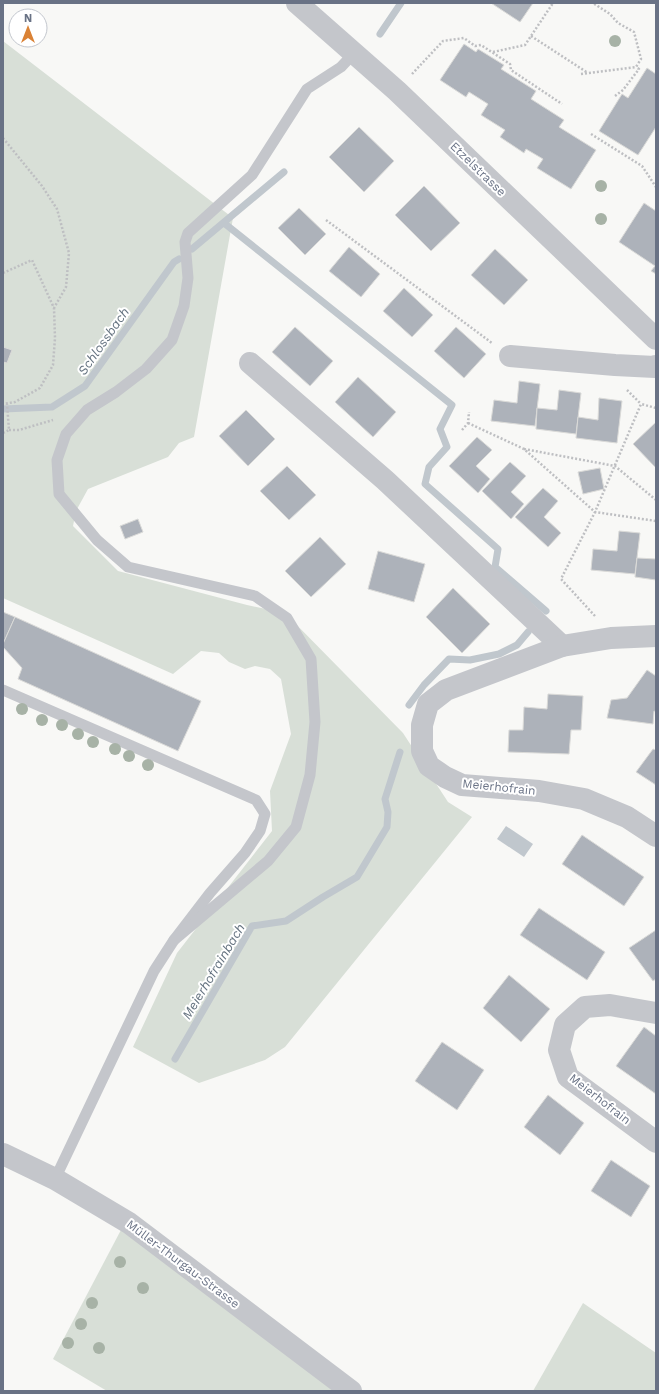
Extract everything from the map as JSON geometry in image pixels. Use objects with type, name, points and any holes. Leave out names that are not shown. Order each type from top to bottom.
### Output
[{"type":"street","name":"Etzelstrasse","points":[[297,3],[355,52],[397,91],[656,339]]},
{"type":"street","points":[[510,356],[615,365],[656,366]]},
{"type":"street","points":[[250,362],[385,480],[562,646]]},
{"type":"street","name":"Meierhofrain","points":[[656,636],[611,638],[562,646],[446,690],[428,704],[422,725],[422,751],[429,766],[445,777],[462,785],[539,791],[584,799],[626,817],[656,836]]},
{"type":"street","name":"Meierhofrain","points":[[656,1013],[610,1005],[585,1007],[565,1024],[559,1050],[568,1077],[656,1142]]},
{"type":"street","name":"Müller-Thurgau-Strasse","points":[[3,1154],[55,1179],[129,1223],[351,1391]]},
{"type":"lane","points":[[174,940],[208,913],[268,861],[296,827],[310,775],[314,737],[315,722],[311,659],[287,618],[255,596],[128,567],[97,540],[59,494],[57,460],[66,434],[87,410],[116,392],[146,370],[172,340],[184,306],[188,278],[185,242],[188,233],[252,175],[308,89],[341,67],[355,52]]},
{"type":"lane","points":[[3,690],[256,800],[265,814],[260,831],[174,940],[154,971],[55,1179]]},
{"type":"path","points":[[492,52],[525,45],[552,3]]},
{"type":"path","points":[[581,74],[636,67],[641,59],[634,32],[618,23],[610,14],[593,3]]},
{"type":"path","points":[[531,36],[588,74]]},
{"type":"path","points":[[397,91],[443,41],[464,38],[475,46],[481,45],[510,64],[511,70],[562,104]]},
{"type":"path","points":[[615,96],[623,90],[639,69],[636,67]]},
{"type":"path","points":[[591,134],[642,166],[656,187]]},
{"type":"path","points":[[3,138],[42,186],[57,209],[69,253],[66,287],[54,308]]},
{"type":"path","points":[[326,220],[510,356]]},
{"type":"path","points":[[3,273],[32,260],[54,308],[55,338],[53,365],[40,388],[15,402],[3,404]]},
{"type":"path","points":[[634,397],[641,404],[656,408]]},
{"type":"path","points":[[7,404],[9,430]]},
{"type":"path","points":[[598,619],[561,579],[595,512],[641,404]]},
{"type":"path","points":[[3,433],[9,430],[19,430],[87,410]]},
{"type":"path","points":[[462,430],[468,423],[469,412]]},
{"type":"path","points":[[468,423],[524,449],[614,466],[656,500]]},
{"type":"path","points":[[524,449],[595,512],[656,521]]},
{"type":"shaded area","points":[[3,41],[8,45],[8,48],[12,48],[233,218],[194,437],[179,443],[168,457],[88,489],[76,511],[73,526],[118,571],[247,605],[285,613],[403,733],[448,802],[472,817],[285,1047],[265,1060],[199,1083],[133,1047],[177,953],[272,831],[270,791],[291,734],[281,679],[270,669],[255,666],[245,669],[229,662],[219,653],[201,651],[173,674],[3,598]]},
{"type":"shaded area","points":[[506,826],[533,844],[524,857],[497,839]]},
{"type":"shaded area","points":[[122,1228],[335,1391],[107,1391],[53,1359]]},
{"type":"shaded area","points":[[583,1303],[656,1353],[656,1391],[533,1391]]},
{"type":"building","points":[[491,3],[533,3],[520,22]]},
{"type":"building","points":[[464,44],[476,52],[478,49],[504,65],[501,69],[536,91],[531,99],[564,120],[559,127],[596,150],[571,189],[537,168],[543,159],[526,149],[524,153],[500,137],[505,130],[481,115],[488,104],[469,92],[466,97],[440,80]]},
{"type":"building","points":[[647,68],[656,74],[656,127],[638,155],[599,131],[622,94],[628,98]]},
{"type":"building","points":[[359,127],[394,161],[364,192],[329,157]]},
{"type":"building","points":[[424,186],[460,223],[431,251],[395,215]]},
{"type":"building","points":[[644,203],[656,211],[656,274],[651,271],[655,266],[619,242]]},
{"type":"building","points":[[299,208],[326,234],[305,255],[278,228]]},
{"type":"building","points":[[349,247],[380,274],[361,297],[329,271]]},
{"type":"building","points":[[495,249],[528,280],[504,305],[471,275]]},
{"type":"building","points":[[404,288],[433,315],[412,337],[383,311]]},
{"type":"building","points":[[295,327],[333,361],[310,386],[272,352]]},
{"type":"building","points":[[456,327],[486,354],[464,378],[434,351]]},
{"type":"building","points":[[3,347],[12,350],[7,363],[3,362]]},
{"type":"building","points":[[358,377],[396,412],[373,437],[335,402]]},
{"type":"building","points":[[519,381],[540,384],[535,426],[491,421],[494,400],[517,403]]},
{"type":"building","points":[[559,390],[581,393],[576,434],[536,429],[537,408],[557,410]]},
{"type":"building","points":[[599,398],[622,401],[617,443],[576,438],[578,417],[598,420]]},
{"type":"building","points":[[246,410],[275,439],[248,466],[219,436]]},
{"type":"building","points":[[656,422],[656,468],[633,444]]},
{"type":"building","points":[[477,437],[492,450],[476,466],[490,479],[478,493],[449,466]]},
{"type":"building","points":[[510,462],[526,476],[511,492],[524,504],[511,519],[482,491]]},
{"type":"building","points":[[287,466],[316,495],[289,520],[260,491]]},
{"type":"building","points":[[600,468],[604,489],[583,494],[578,472]]},
{"type":"building","points":[[543,488],[558,501],[544,517],[561,533],[548,547],[515,517]]},
{"type":"building","points":[[138,519],[143,532],[125,539],[120,526]]},
{"type":"building","points":[[619,531],[640,533],[635,574],[591,570],[593,549],[617,551]]},
{"type":"building","points":[[320,537],[346,564],[311,597],[285,571]]},
{"type":"building","points":[[378,551],[425,564],[414,602],[368,589]]},
{"type":"building","points":[[637,558],[656,559],[656,580],[635,577]]},
{"type":"building","points":[[453,588],[490,624],[462,653],[426,617]]},
{"type":"building","points":[[3,612],[15,617],[3,644]]},
{"type":"building","points":[[15,617],[201,701],[178,751],[18,679],[22,668],[3,647]]},
{"type":"building","points":[[647,670],[656,676],[656,712],[654,711],[653,724],[607,718],[611,700],[627,698]]},
{"type":"building","points":[[548,694],[583,696],[581,730],[571,730],[569,754],[508,752],[509,730],[523,730],[524,707],[547,709]]},
{"type":"building","points":[[653,749],[656,750],[656,785],[636,772]]},
{"type":"building","points":[[582,835],[644,877],[624,906],[562,864]]},
{"type":"building","points":[[539,908],[605,952],[587,980],[520,935]]},
{"type":"building","points":[[656,930],[656,979],[653,981],[629,948]]},
{"type":"building","points":[[509,975],[550,1009],[521,1042],[483,1008]]},
{"type":"building","points":[[644,1027],[656,1036],[656,1094],[616,1066]]},
{"type":"building","points":[[442,1042],[484,1070],[457,1110],[415,1081]]},
{"type":"building","points":[[548,1095],[584,1123],[560,1155],[524,1127]]},
{"type":"building","points":[[611,1160],[650,1186],[631,1217],[591,1191]]},
{"type":"waterway","name":"Schlossbach","points":[[380,34],[401,3]]},
{"type":"waterway","name":"Schlossbach","points":[[192,249],[284,172]]},
{"type":"waterway","points":[[224,223],[452,405],[440,429],[447,447],[429,467],[425,484],[498,549],[495,567],[546,611]]},
{"type":"waterway","name":"Schlossbach","points":[[3,409],[52,407],[85,386],[174,262],[179,259]]},
{"type":"waterway","points":[[409,705],[424,685],[449,659],[470,660],[499,654],[517,645],[528,632]]},
{"type":"waterway","name":"Meierhofrainbach","points":[[175,1059],[252,926],[286,921],[357,877],[387,827],[388,812],[385,799],[400,752]]}]
